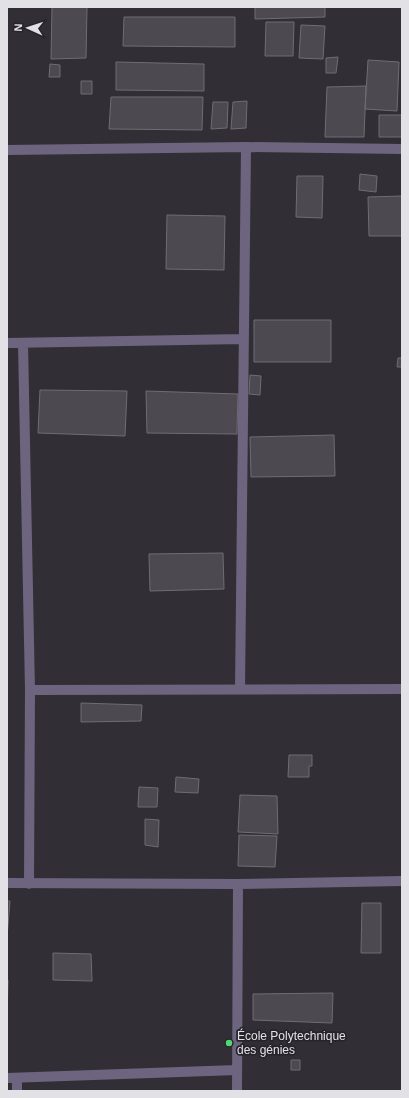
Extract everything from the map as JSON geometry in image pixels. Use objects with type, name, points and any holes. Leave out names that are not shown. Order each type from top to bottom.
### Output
[{"type":"street","points":[[240,689],[246,147]]},
{"type":"street","points":[[7,150],[246,147],[402,149]]},
{"type":"street","points":[[7,343],[244,339]]},
{"type":"street","points":[[23,343],[30,690],[29,884]]},
{"type":"street","points":[[30,690],[402,689]]},
{"type":"street","points":[[7,883],[238,884],[402,881]]},
{"type":"street","points":[[237,1091],[238,884]]},
{"type":"street","points":[[17,1091],[12,1078],[237,1070]]},
{"type":"building","points":[[52,7],[87,7],[86,58],[51,59]]},
{"type":"building","points":[[255,7],[325,7],[325,17],[255,19]]},
{"type":"building","points":[[124,17],[235,17],[235,47],[123,46]]},
{"type":"building","points":[[266,22],[294,22],[293,56],[265,56]]},
{"type":"building","points":[[301,25],[325,26],[323,59],[299,58]]},
{"type":"building","points":[[338,57],[336,73],[326,73],[326,58]]},
{"type":"building","points":[[368,60],[399,62],[397,111],[365,109]]},
{"type":"building","points":[[116,62],[204,64],[204,91],[116,90]]},
{"type":"building","points":[[50,64],[60,65],[60,77],[49,77]]},
{"type":"building","points":[[81,81],[92,81],[92,94],[81,94]]},
{"type":"building","points":[[366,86],[364,137],[325,137],[327,87]]},
{"type":"building","points":[[111,97],[203,97],[202,130],[109,129]]},
{"type":"building","points":[[247,101],[246,128],[231,129],[233,102]]},
{"type":"building","points":[[213,102],[228,102],[227,128],[211,129]]},
{"type":"building","points":[[379,115],[402,115],[402,137],[379,137]]},
{"type":"building","points":[[360,174],[377,176],[376,192],[359,190]]},
{"type":"building","points":[[297,176],[323,176],[322,218],[296,217]]},
{"type":"building","points":[[402,196],[402,236],[369,236],[368,197]]},
{"type":"building","points":[[167,215],[225,216],[224,270],[166,269]]},
{"type":"building","points":[[254,320],[331,320],[331,362],[254,362]]},
{"type":"building","points":[[398,358],[402,358],[402,367],[397,367]]},
{"type":"building","points":[[250,375],[261,376],[260,395],[249,394]]},
{"type":"building","points":[[40,390],[127,391],[125,436],[38,433]]},
{"type":"building","points":[[146,391],[238,394],[237,434],[147,433]]},
{"type":"building","points":[[334,435],[335,476],[251,477],[250,437]]},
{"type":"building","points":[[223,553],[224,589],[150,591],[149,554]]},
{"type":"building","points":[[81,703],[142,705],[141,721],[81,722]]},
{"type":"building","points":[[289,755],[312,755],[312,766],[309,766],[309,777],[288,777]]},
{"type":"building","points":[[176,777],[199,779],[198,793],[175,792]]},
{"type":"building","points":[[139,787],[158,788],[157,807],[138,807]]},
{"type":"building","points":[[240,795],[277,796],[278,834],[238,832]]},
{"type":"building","points":[[145,819],[159,820],[158,847],[145,845]]},
{"type":"building","points":[[239,835],[277,836],[275,867],[238,866]]},
{"type":"building","points":[[7,901],[10,901],[7,937]]},
{"type":"building","points":[[362,903],[381,903],[381,953],[361,953]]},
{"type":"building","points":[[53,953],[91,954],[92,981],[53,980]]},
{"type":"building","points":[[7,980],[8,980],[7,1021]]},
{"type":"building","points":[[333,993],[332,1023],[253,1020],[253,994]]},
{"type":"building","points":[[291,1060],[300,1060],[300,1070],[291,1070]]},
{"type":"place","name":"École Polytechnique des génies","points":[[229,1043]]}]
